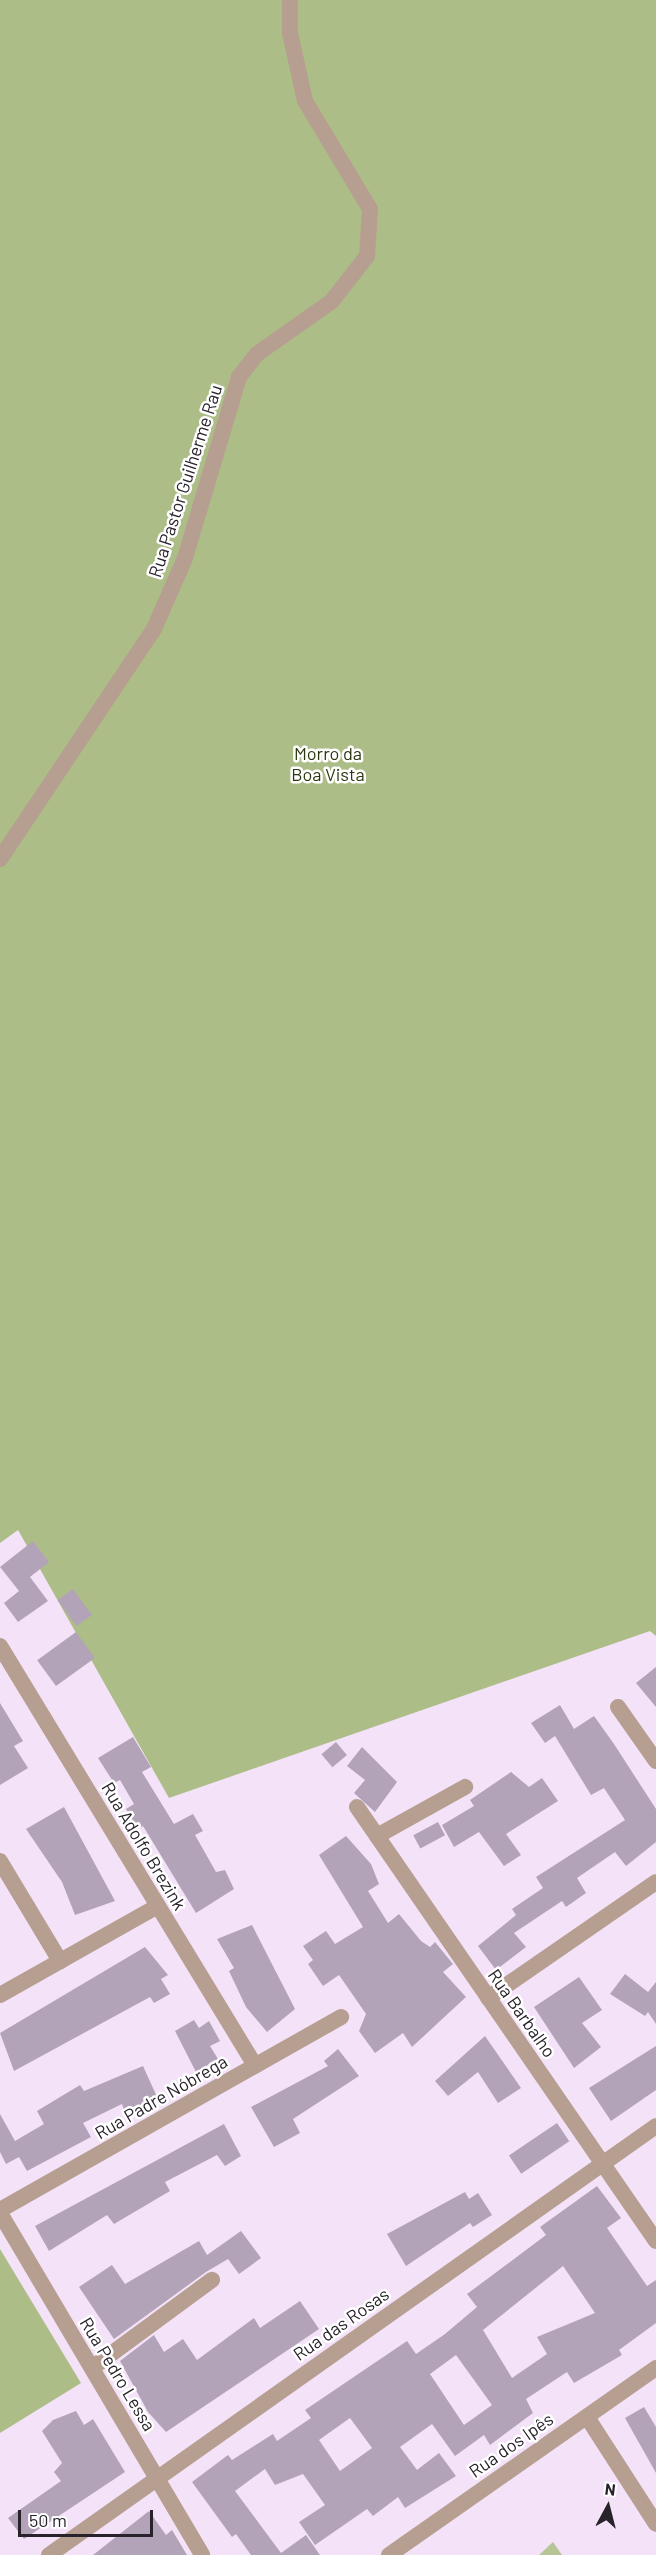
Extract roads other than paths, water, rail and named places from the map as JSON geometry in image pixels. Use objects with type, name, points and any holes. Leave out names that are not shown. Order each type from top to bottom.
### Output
[{"type":"street","name":"Rua Pastor Guilherme Rau","points":[[0,859],[154,629],[185,558],[239,377],[257,354],[332,301],[367,256],[370,209],[305,101],[290,33],[290,0]]},
{"type":"street","name":"Rua Adolfo Brezink","points":[[0,1646],[255,2066]]},
{"type":"street","points":[[618,1707],[656,1761]]},
{"type":"street","points":[[376,1836],[465,1787]]},
{"type":"street","name":"Rua Barbalho","points":[[357,1807],[656,2241]]},
{"type":"street","points":[[0,1861],[60,1961]]},
{"type":"street","points":[[489,1998],[656,1882]]},
{"type":"street","points":[[0,1995],[158,1906]]},
{"type":"street","name":"Rua Padre Nóbrega","points":[[0,2212],[341,2017]]},
{"type":"street","name":"Rua das Rosas","points":[[49,2555],[656,2126]]},
{"type":"street","name":"Rua Pedro Lessa","points":[[0,2212],[201,2555]]},
{"type":"street","points":[[92,2368],[212,2280]]},
{"type":"street","name":"Rua dos Ipês","points":[[389,2555],[656,2368]]},
{"type":"street","points":[[587,2416],[656,2524]]},
{"type":"park label","name":"Morro da Boa Vista","points":[[328,764]]}]
